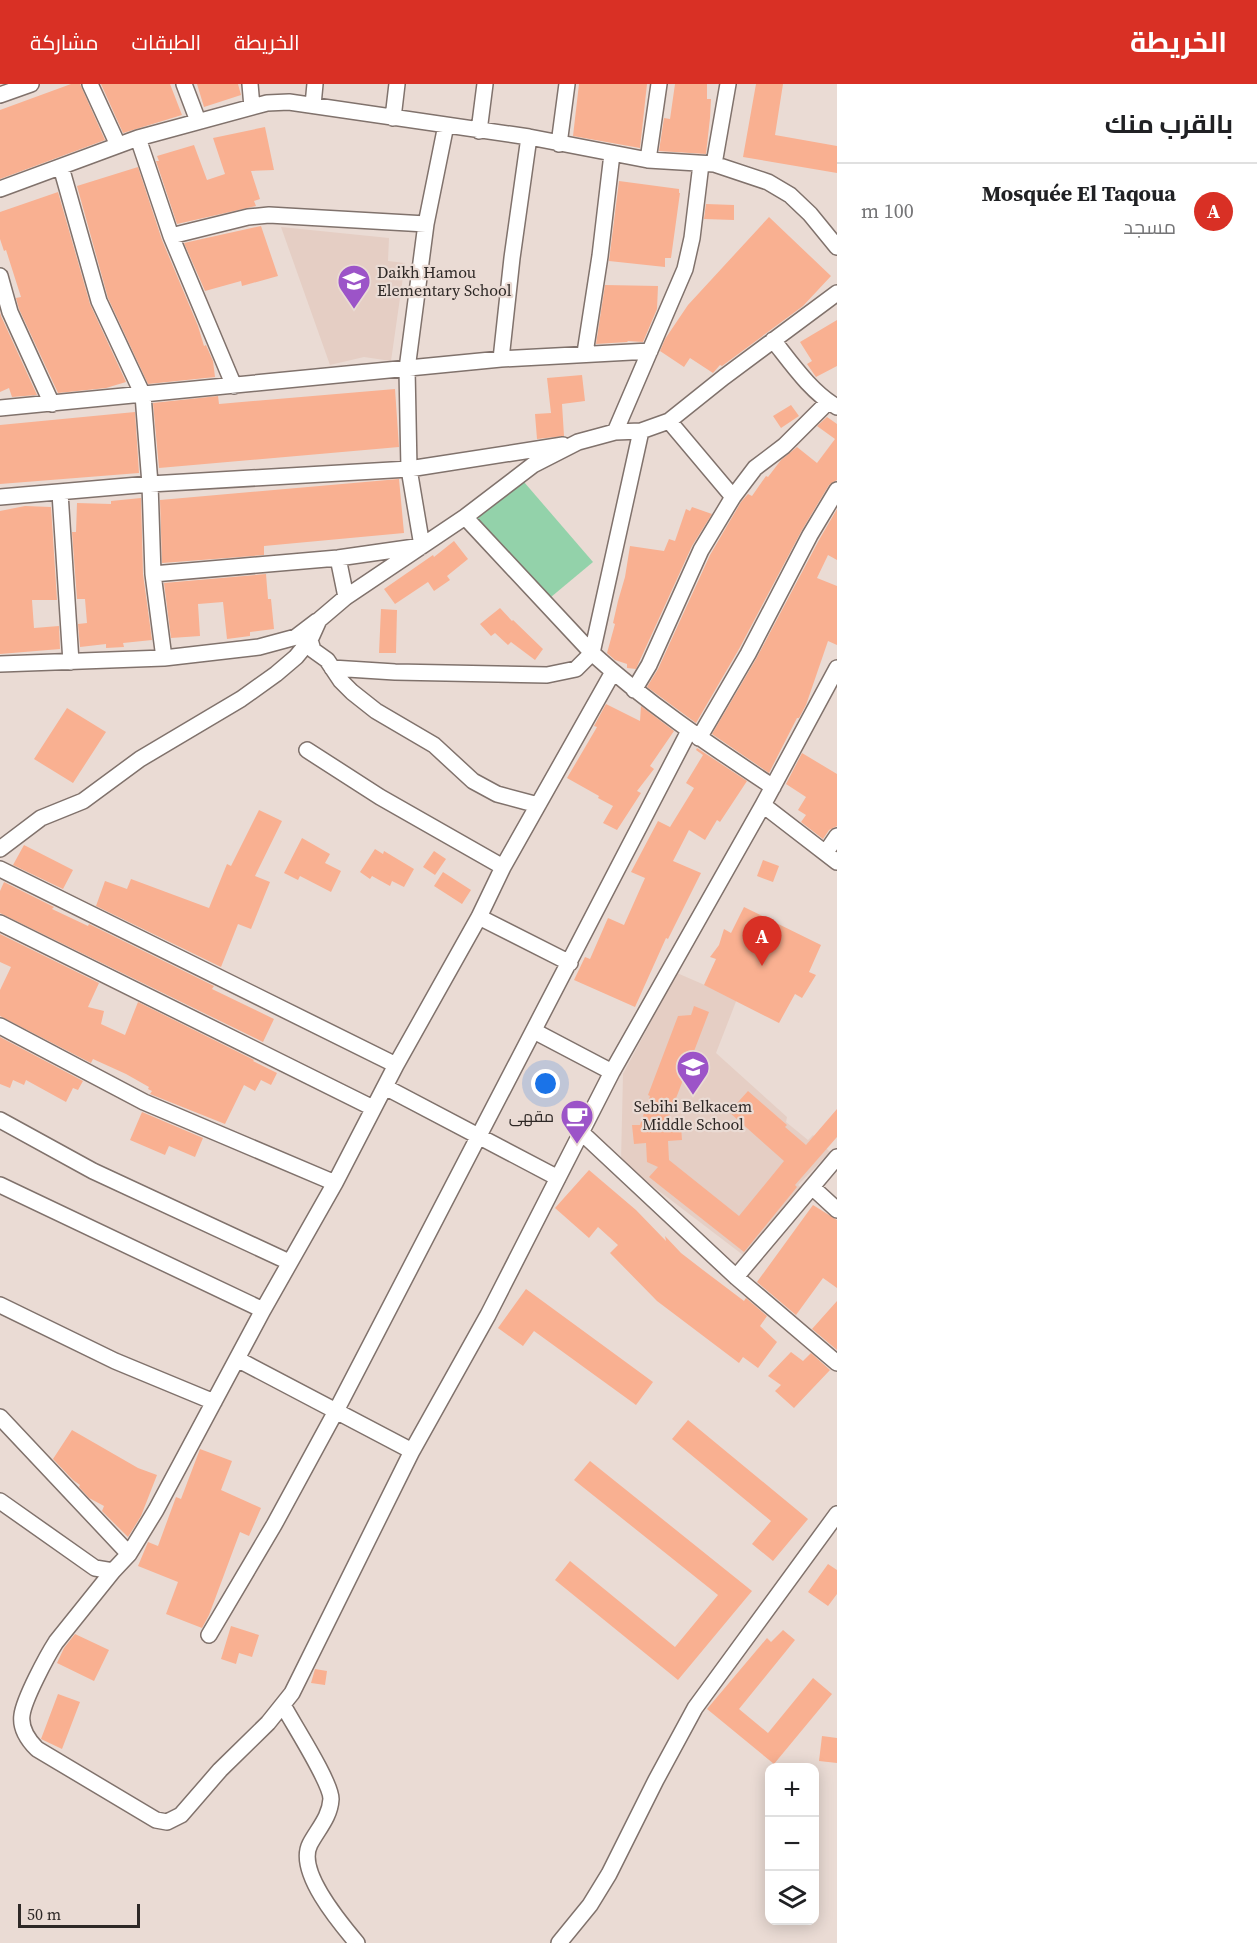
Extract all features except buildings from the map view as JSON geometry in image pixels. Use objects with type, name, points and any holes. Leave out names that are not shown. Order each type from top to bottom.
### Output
[{"type":"street","points":[[0,95],[31,84]]},
{"type":"street","points":[[90,84],[118,145]]},
{"type":"street","points":[[184,84],[198,121]]},
{"type":"street","points":[[250,84],[252,107]]},
{"type":"street","points":[[313,105],[315,84]]},
{"type":"street","points":[[393,118],[397,84]]},
{"type":"street","points":[[479,131],[485,84]]},
{"type":"street","points":[[559,144],[567,84]]},
{"type":"street","points":[[648,160],[659,84]]},
{"type":"street","points":[[615,432],[685,269],[707,164],[728,84]]},
{"type":"street","points":[[0,189],[138,138],[267,103],[289,102],[529,137],[648,160],[707,164],[768,182],[790,195],[810,214],[837,247]]},
{"type":"street","points":[[422,546],[409,469],[407,369],[426,224],[446,125]]},
{"type":"street","points":[[501,359],[529,137]]},
{"type":"street","points":[[138,138],[171,236],[234,386]]},
{"type":"street","points":[[585,353],[600,256],[612,154]]},
{"type":"street","points":[[61,166],[99,301],[143,395],[150,484],[153,574],[164,658]]},
{"type":"street","points":[[171,236],[248,217],[269,215],[426,224]]},
{"type":"street","points":[[0,276],[10,312],[52,404]]},
{"type":"street","points":[[0,497],[150,484],[409,469],[578,442],[615,432],[640,431],[669,422],[724,377],[837,293]]},
{"type":"street","points":[[634,690],[649,665],[701,550],[734,497],[755,468],[832,404],[798,371],[773,340]]},
{"type":"street","points":[[0,408],[501,359],[650,351]]},
{"type":"street","points":[[669,422],[734,497]]},
{"type":"street","points":[[332,668],[395,672],[547,675],[576,669],[592,653],[640,431]]},
{"type":"street","points":[[0,664],[164,658],[275,644],[296,637],[346,597],[465,517],[532,465],[578,442]]},
{"type":"street","points":[[209,1635],[274,1525],[336,1411],[478,1134],[694,735],[748,654],[810,535],[837,490]]},
{"type":"street","points":[[60,493],[71,662]]},
{"type":"street","points":[[465,517],[592,653],[613,672],[694,735],[773,787]]},
{"type":"street","points":[[153,574],[338,558],[422,546]]},
{"type":"street","points":[[338,558],[346,597]]},
{"type":"street","points":[[0,849],[41,818],[83,801],[140,759],[241,699],[276,674],[296,657],[310,640],[319,620]]},
{"type":"street","points":[[310,640],[313,650],[321,654],[352,693],[376,711],[434,745],[473,780],[497,794],[538,806]]},
{"type":"street","points":[[613,672],[503,867],[479,916],[396,1065],[335,1183],[263,1310],[156,1510],[129,1554],[52,1648],[25,1705],[22,1716],[24,1730],[37,1749],[144,1815],[156,1820],[167,1822],[181,1815],[220,1770],[268,1723],[292,1693],[412,1451],[488,1315],[612,1072],[763,806],[837,668]]},
{"type":"street","points":[[307,750],[380,797],[503,867]]},
{"type":"street","points":[[763,806],[831,857],[837,836]]},
{"type":"street","points":[[0,868],[396,1065]]},
{"type":"street","points":[[479,916],[570,963]]},
{"type":"street","points":[[0,923],[373,1108]]},
{"type":"street","points":[[0,1026],[144,1102],[335,1183]]},
{"type":"street","points":[[534,1031],[612,1072]]},
{"type":"street","points":[[386,1087],[558,1178]]},
{"type":"street","points":[[0,1120],[93,1172],[290,1262]]},
{"type":"street","points":[[582,1132],[736,1277],[837,1363]]},
{"type":"street","points":[[736,1277],[837,1157]]},
{"type":"street","points":[[0,1185],[263,1310]]},
{"type":"street","points":[[812,1187],[837,1210]]},
{"type":"street","points":[[0,1305],[115,1361],[214,1402]]},
{"type":"street","points":[[237,1359],[412,1451]]},
{"type":"street","points":[[0,1417],[129,1554]]},
{"type":"street","points":[[0,1501],[95,1568],[113,1571]]},
{"type":"street","points":[[559,1943],[590,1905],[609,1875],[695,1708],[837,1514]]},
{"type":"street","points":[[283,1706],[314,1760],[331,1796],[330,1810],[308,1847],[307,1865],[326,1903],[357,1943]]},
{"type":"shaded area","name":"Daikh Hamou Elementary School","points":[[281,227],[389,238],[388,261],[405,263],[391,361],[364,357],[330,365]]},
{"type":"shaded area","name":"Sebihi Belkacem Middle School","points":[[677,973],[737,999],[716,1053],[787,1117],[786,1122],[808,1140],[813,1135],[830,1152],[798,1185],[802,1188],[743,1255],[621,1162],[623,1074]]},
{"type":"green space","points":[[524,482],[593,562],[545,602],[475,520]]},
{"type":"place","name":"Daikh Hamou Elementary School","points":[[354,310]]},
{"type":"place","name":"Mosquée El Taqoua","points":[[762,966]]},
{"type":"place","name":"Sebihi Belkacem Middle School","points":[[693,1096]]},
{"type":"place","name":"مقهى","points":[[577,1145]]}]
